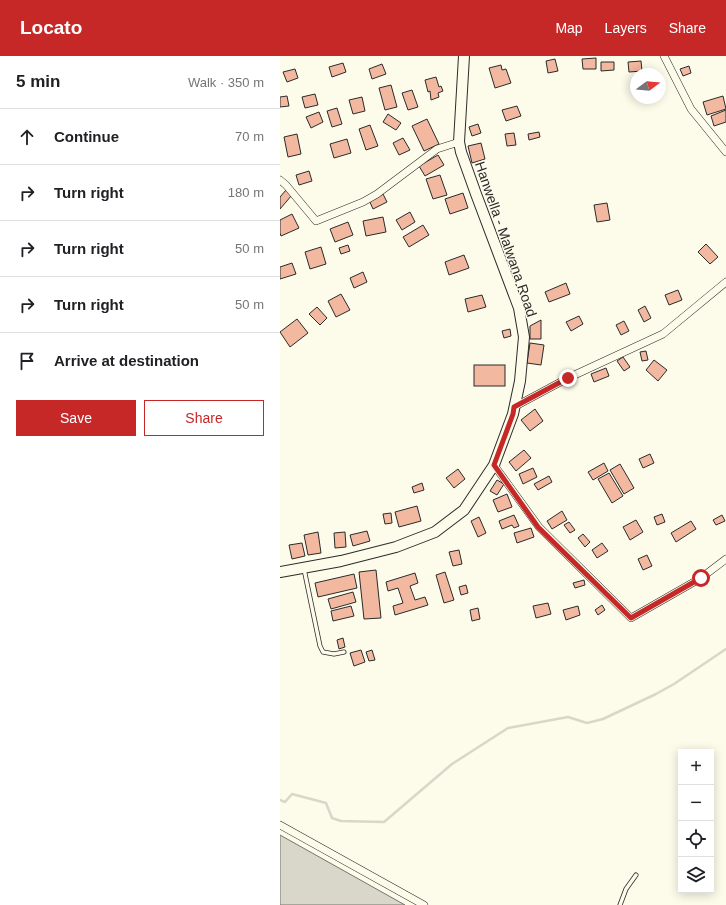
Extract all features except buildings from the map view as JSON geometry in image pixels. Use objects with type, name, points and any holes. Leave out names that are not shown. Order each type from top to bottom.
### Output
[{"type":"street","name":"Hanwella - Malwana Road","points":[[280,572],[341,561],[396,547],[435,532],[464,510],[494,465],[513,414],[520,381],[524,337],[519,308],[471,180],[459,142],[464,56]]},
{"type":"street","points":[[664,56],[691,109],[726,152]]},
{"type":"street","points":[[280,180],[286,184],[316,221],[363,202],[377,194],[437,149],[459,142]]},
{"type":"street","points":[[514,407],[568,378],[663,334],[726,282]]},
{"type":"street","points":[[494,465],[538,527],[631,618],[701,578],[726,559]]},
{"type":"street","points":[[280,825],[424,905]]},
{"type":"lane","points":[[303,568],[320,646],[323,652],[334,654],[344,652]]},
{"type":"lane","points":[[620,905],[626,889],[636,875]]},
{"type":"shaded area","points":[[280,835],[405,905],[280,905]]},
{"type":"waterway","points":[[280,800],[285,802],[292,794],[326,803],[332,818],[341,821],[384,822],[452,764],[508,728],[568,717],[587,723],[603,719],[674,684],[726,649]]},
{"type":"route","points":[[568,378],[514,407],[503,443],[494,465],[538,527],[631,618],[701,578]]}]
